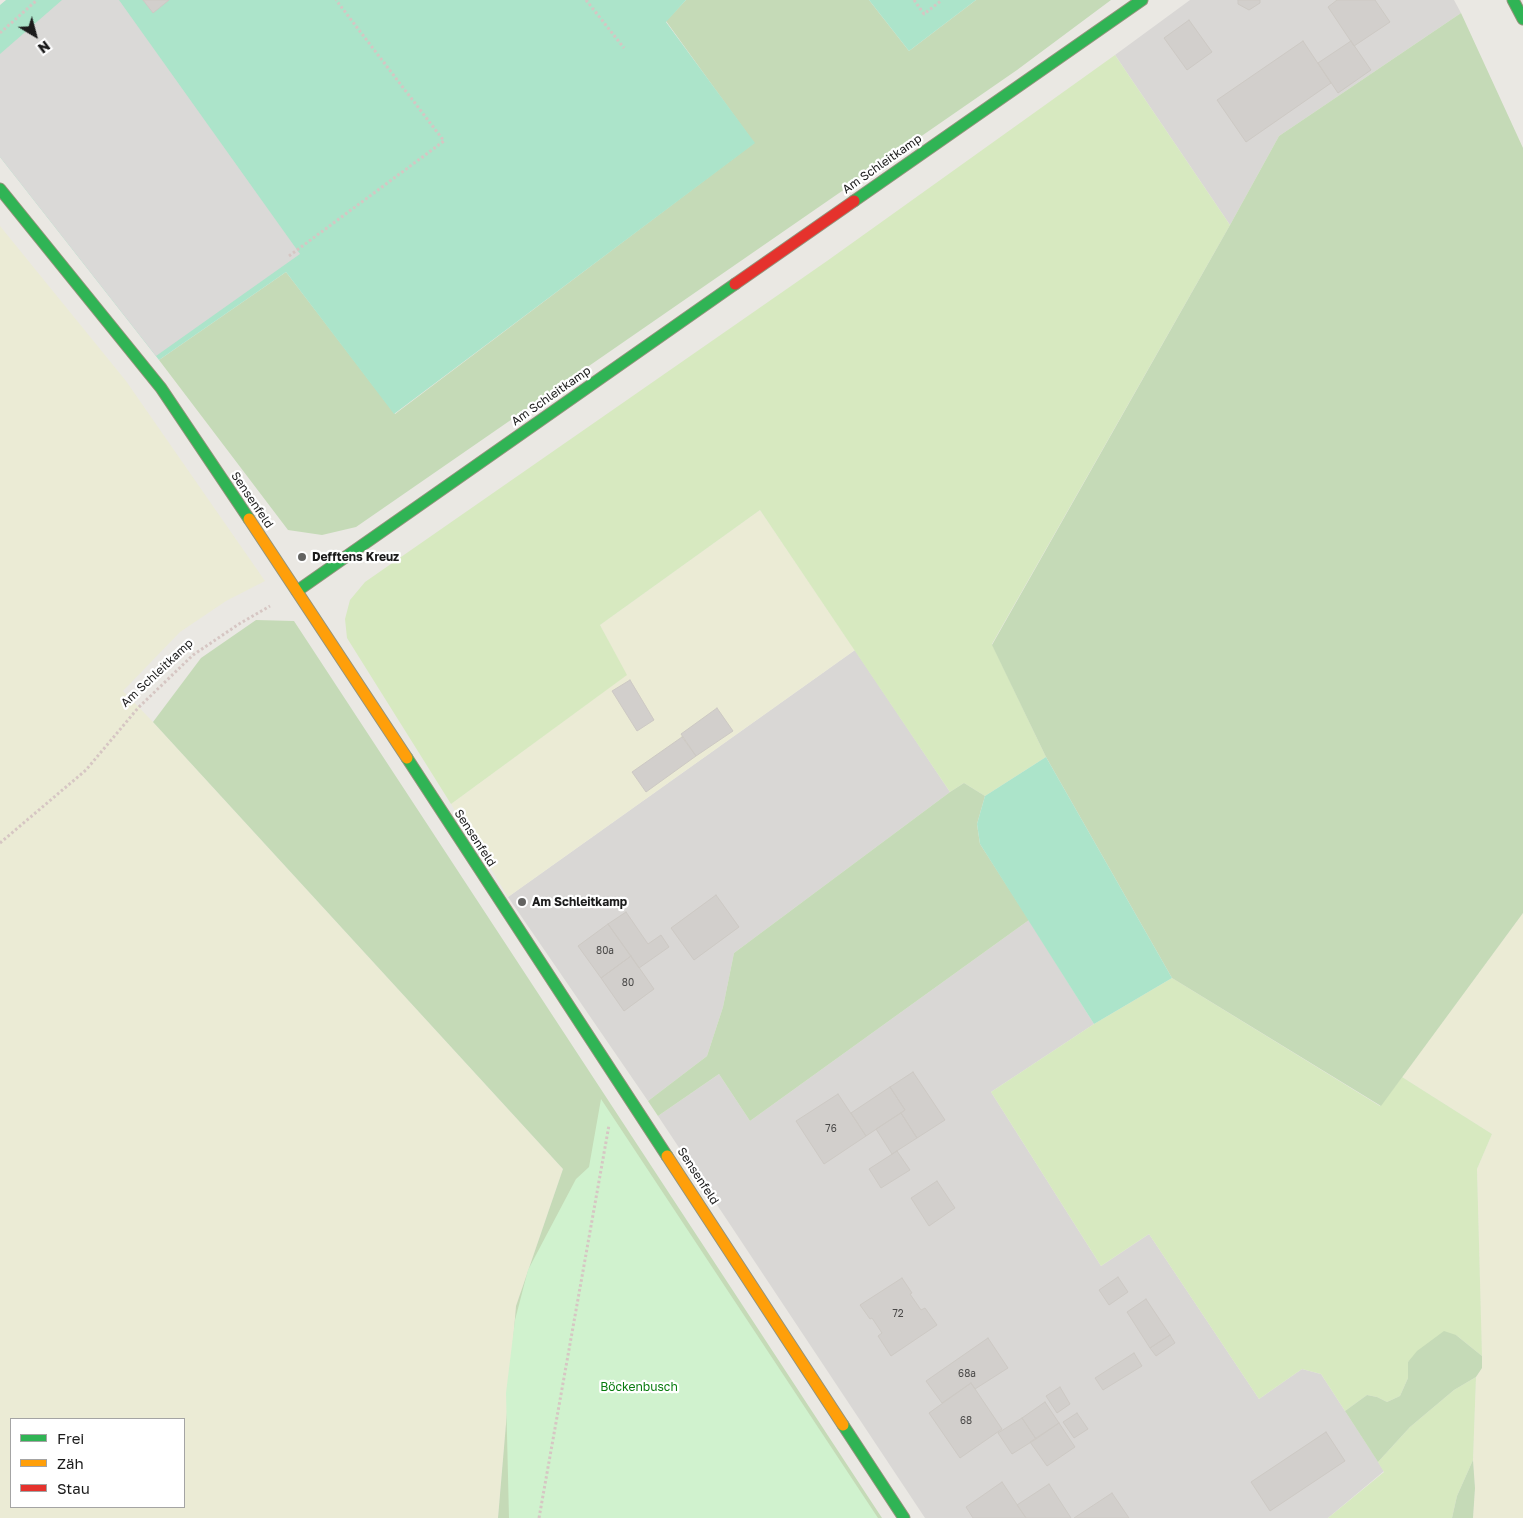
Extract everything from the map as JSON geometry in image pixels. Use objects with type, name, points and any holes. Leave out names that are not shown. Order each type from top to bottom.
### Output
[{"type":"street","name":"Am Schleitkamp","points":[[297,591],[1142,0]]},
{"type":"street","points":[[1513,0],[1523,19]]},
{"type":"street","name":"Sensenfeld","points":[[0,190],[161,388],[297,591],[904,1518]]},
{"type":"path","points":[[0,33],[37,0]]},
{"type":"path","points":[[289,256],[444,142],[336,0]]},
{"type":"path","points":[[586,0],[624,48]]},
{"type":"path","points":[[914,0],[924,14],[942,0]]},
{"type":"path","name":"Am Schleitkamp","points":[[0,843],[86,770],[138,708],[193,655],[240,624],[297,591]]},
{"type":"path","points":[[539,1518],[610,1117]]},
{"type":"shaded area","points":[[62,0],[119,0],[300,254],[156,356],[0,157],[0,54]]},
{"type":"shaded area","points":[[1190,0],[1454,0],[1461,13],[1279,136],[1230,225],[1115,55]]},
{"type":"shaded area","points":[[855,650],[950,792],[734,953],[723,1007],[707,1056],[648,1101],[508,897]]},
{"type":"shaded area","points":[[1029,920],[1094,1024],[991,1092],[1101,1266],[1149,1234],[1259,1399],[1302,1369],[1321,1374],[1384,1471],[1328,1518],[925,1518],[658,1116],[719,1074],[750,1121]]},
{"type":"green space","points":[[6,0],[686,0],[666,22],[755,143],[394,414],[286,272],[159,360],[0,157],[0,5]]},
{"type":"green space","points":[[686,0],[869,0],[909,51],[976,0],[1111,0],[1017,70],[356,527],[322,535],[288,530],[159,360],[286,272],[395,414],[754,143],[666,21]]},
{"type":"green space","points":[[869,0],[976,0],[909,51]]},
{"type":"green space","points":[[1461,13],[1523,148],[1523,913],[1381,1106],[1172,978],[1046,757],[992,645],[1279,136]]},
{"type":"green space","points":[[1115,55],[1230,225],[992,644],[1046,757],[985,796],[964,783],[950,792],[760,510],[600,625],[627,675],[451,804],[347,638],[345,619],[350,600],[365,582],[827,261]]},
{"type":"green space","points":[[0,226],[126,381],[265,581],[226,601],[180,632],[123,691],[563,1169],[516,1306],[498,1518],[0,1518]]},
{"type":"green space","points":[[760,510],[855,650],[508,897],[451,804],[626,675],[600,625]]},
{"type":"green space","name":"Böckenbusch","points":[[256,620],[294,621],[882,1518],[498,1518],[516,1306],[563,1169],[153,722],[201,658]]},
{"type":"green space","points":[[1046,757],[1172,978],[1094,1024],[980,844],[977,824],[985,796]]},
{"type":"green space","points":[[964,783],[985,796],[977,824],[980,844],[1029,920],[750,1121],[719,1074],[658,1116],[648,1101],[707,1056],[723,1007],[734,953]]},
{"type":"green space","points":[[1523,913],[1523,1518],[1473,1518],[1476,1377],[1482,1368],[1477,1169],[1492,1134],[1402,1077]]},
{"type":"green space","points":[[1172,978],[1380,1106],[1402,1077],[1492,1134],[1477,1169],[1482,1356],[1456,1335],[1408,1362],[1408,1378],[1400,1396],[1387,1402],[1367,1395],[1345,1411],[1321,1374],[1302,1369],[1259,1399],[1149,1234],[1101,1266],[991,1092],[1094,1024]]},
{"type":"green space","points":[[601,1099],[878,1518],[509,1518],[506,1393],[515,1320],[528,1270],[576,1179],[589,1167]]},
{"type":"green space","points":[[1444,1331],[1456,1335],[1482,1356],[1482,1368],[1476,1377],[1454,1390],[1410,1427],[1378,1462],[1345,1411],[1367,1395],[1387,1402],[1400,1396],[1408,1378],[1408,1362],[1417,1351]]},
{"type":"green space","points":[[1476,1377],[1473,1460],[1457,1496],[1452,1518],[1328,1518],[1384,1472],[1378,1462],[1410,1427],[1454,1390]]},
{"type":"green space","points":[[1473,1460],[1475,1488],[1473,1518],[1452,1518],[1457,1496]]},
{"type":"building","points":[[143,0],[169,0],[153,13]]},
{"type":"building","points":[[1238,0],[1260,0],[1260,3],[1249,10],[1238,4]]},
{"type":"building","points":[[1337,0],[1375,0],[1390,22],[1354,46],[1328,7]]},
{"type":"building","points":[[1189,20],[1212,52],[1187,70],[1164,38]]},
{"type":"building","points":[[1303,41],[1331,83],[1246,142],[1217,100]]},
{"type":"building","points":[[1351,41],[1371,70],[1338,93],[1318,63]]},
{"type":"building","points":[[630,680],[654,720],[637,731],[612,691]]},
{"type":"building","points":[[717,708],[733,731],[696,756],[681,734]]},
{"type":"building","points":[[682,737],[696,756],[646,792],[632,772]]},
{"type":"building","points":[[716,895],[739,927],[694,960],[671,928]]},
{"type":"building","points":[[626,912],[648,944],[661,935],[669,947],[639,968],[608,924]]},
{"type":"building","points":[[608,924],[631,956],[601,978],[578,946]]},
{"type":"building","points":[[631,956],[654,989],[624,1011],[601,978]]},
{"type":"building","points":[[913,1072],[945,1120],[917,1138],[901,1113],[905,1110],[890,1087]]},
{"type":"building","points":[[890,1087],[905,1110],[866,1136],[851,1113]]},
{"type":"building","points":[[838,1094],[866,1136],[824,1164],[796,1121]]},
{"type":"building","points":[[901,1113],[917,1138],[892,1154],[876,1129]]},
{"type":"building","points":[[897,1151],[910,1170],[881,1188],[869,1169]]},
{"type":"building","points":[[937,1181],[955,1208],[929,1226],[911,1198]]},
{"type":"building","points":[[1118,1277],[1128,1292],[1109,1305],[1099,1290]]},
{"type":"building","points":[[902,1278],[921,1310],[925,1308],[937,1325],[891,1356],[878,1336],[882,1333],[860,1305]]},
{"type":"building","points":[[1146,1299],[1170,1335],[1150,1348],[1127,1312]]},
{"type":"building","points":[[1170,1335],[1175,1343],[1156,1356],[1150,1348]]},
{"type":"building","points":[[988,1338],[1008,1368],[975,1389],[971,1383],[942,1403],[926,1381]]},
{"type":"building","points":[[1134,1353],[1142,1366],[1103,1390],[1095,1378]]},
{"type":"building","points":[[971,1383],[1002,1429],[960,1458],[929,1413]]},
{"type":"building","points":[[1060,1387],[1070,1404],[1057,1413],[1046,1396]]},
{"type":"building","points":[[1045,1402],[1059,1423],[1036,1439],[1022,1418]]},
{"type":"building","points":[[1077,1413],[1088,1429],[1074,1438],[1063,1422]]},
{"type":"building","points":[[1022,1418],[1036,1439],[1012,1454],[998,1433]]},
{"type":"building","points":[[1059,1423],[1075,1447],[1047,1466],[1030,1442]]},
{"type":"building","points":[[1326,1432],[1345,1461],[1270,1511],[1251,1482]]},
{"type":"building","points":[[1002,1482],[1026,1518],[973,1518],[966,1507]]},
{"type":"building","points":[[1049,1484],[1071,1518],[1026,1518],[1017,1505]]},
{"type":"building","points":[[1112,1493],[1129,1518],[1074,1518]]},
{"type":"traffic: fast","points":[[854,201],[1142,0]]},
{"type":"traffic: fast","points":[[1513,0],[1523,19]]},
{"type":"traffic: fast","points":[[0,189],[161,388],[249,519]]},
{"type":"traffic: fast","points":[[297,591],[735,284]]},
{"type":"traffic: fast","points":[[407,758],[667,1156]]},
{"type":"traffic: fast","points":[[843,1425],[904,1518]]},
{"type":"traffic: slow","points":[[249,519],[407,758]]},
{"type":"traffic: slow","points":[[667,1156],[843,1425]]},
{"type":"traffic: jam","points":[[735,284],[854,201]]},
{"type":"place","name":"Defftens Kreuz","points":[[302,557]]},
{"type":"place","name":"Am Schleitkamp","points":[[522,902]]}]
